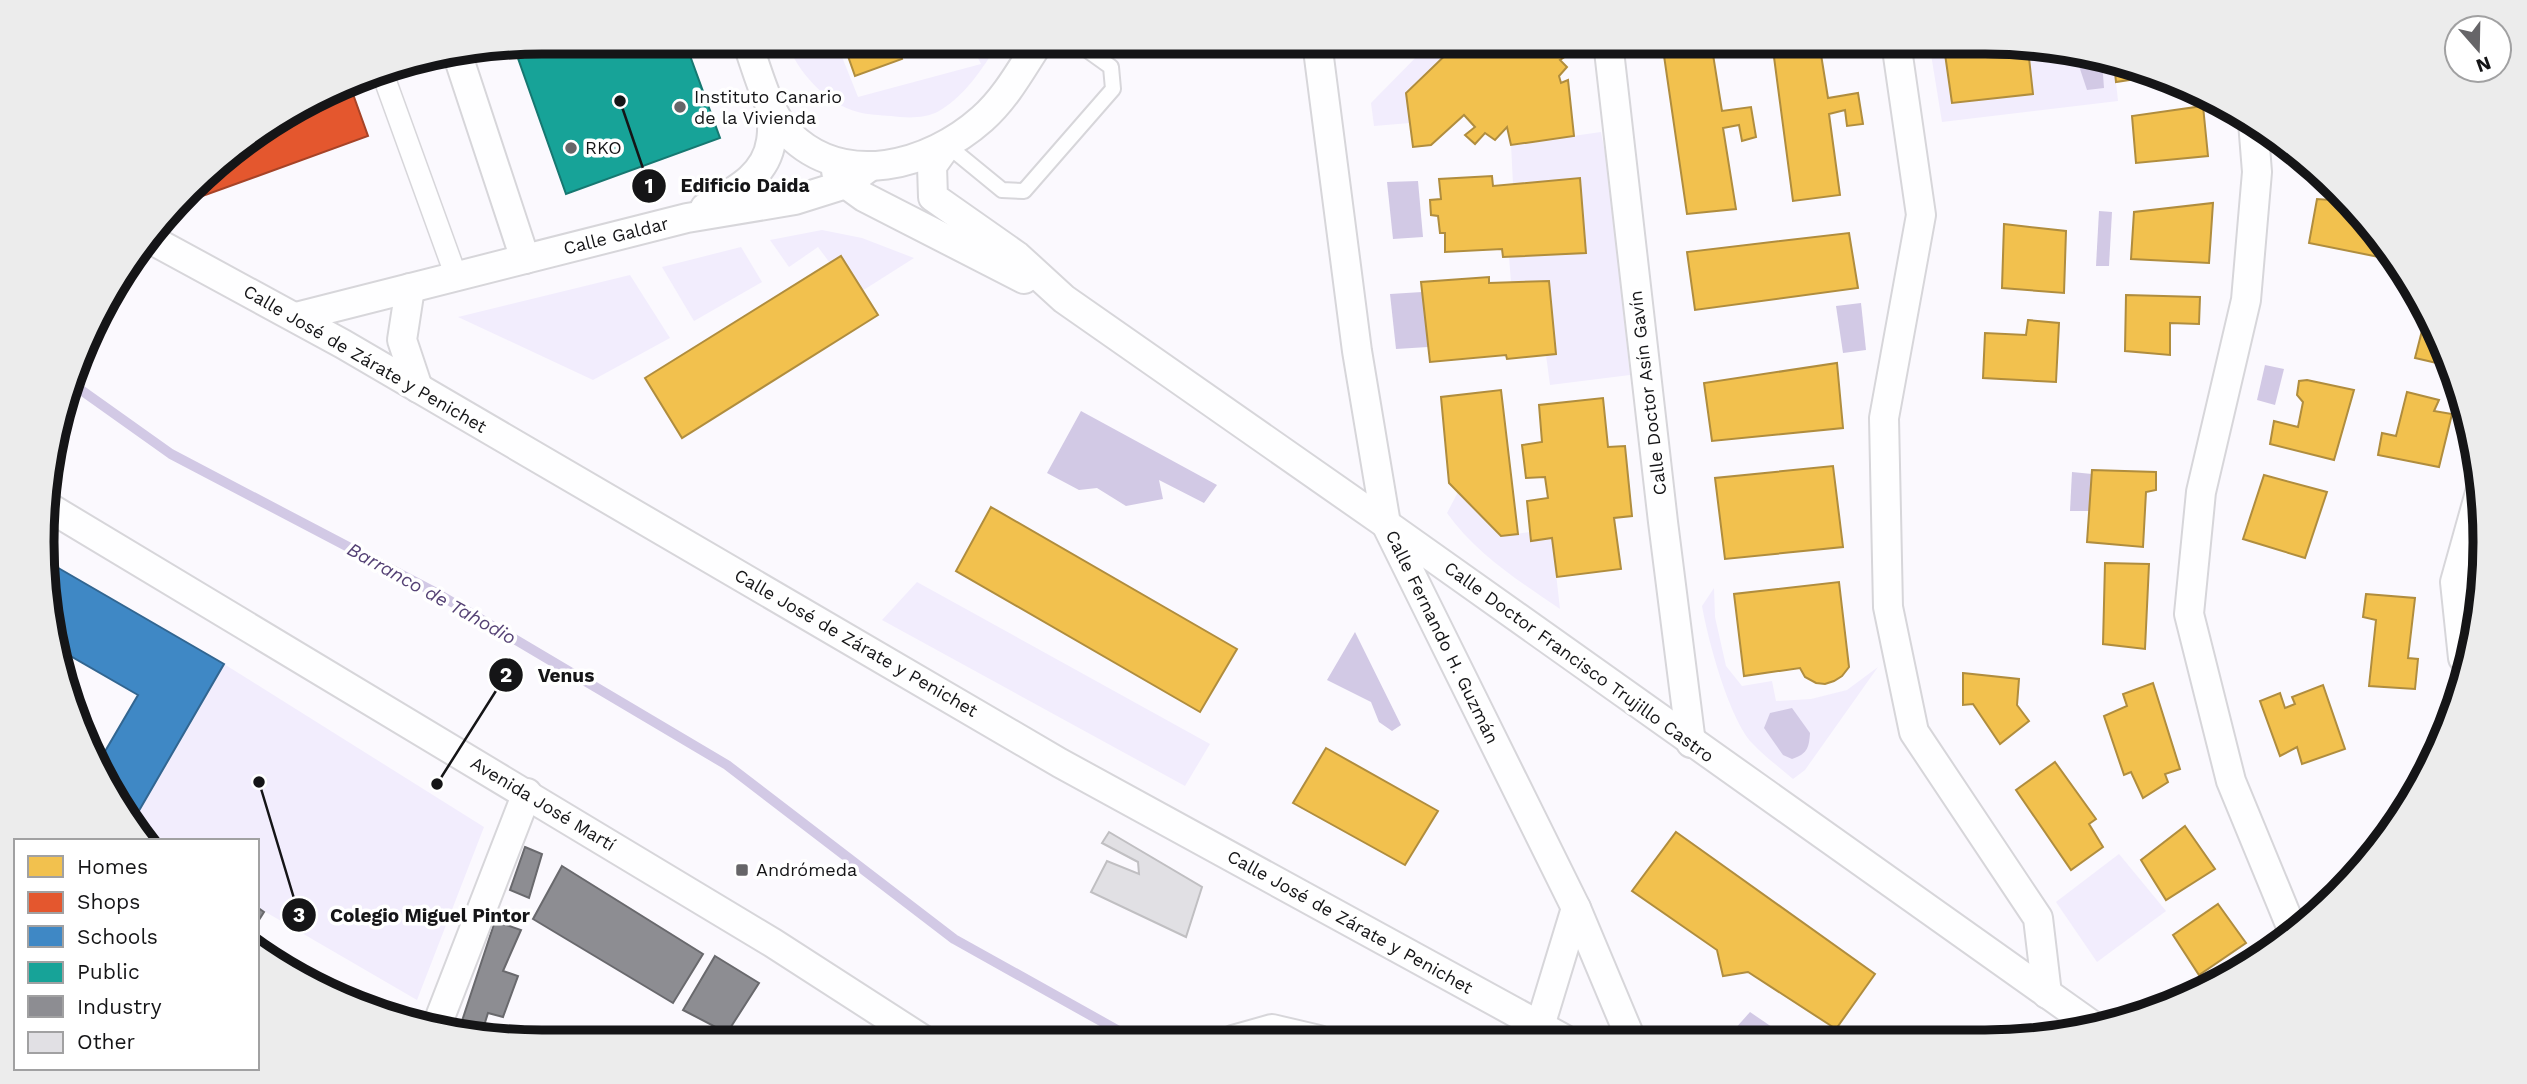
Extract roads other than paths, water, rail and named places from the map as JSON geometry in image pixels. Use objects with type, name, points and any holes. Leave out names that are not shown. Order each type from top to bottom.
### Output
[{"type":"street","points":[[687,218],[747,184],[763,164],[771,142],[772,108],[752,54]]},
{"type":"street","points":[[947,145],[982,119],[1004,95],[1031,54]]},
{"type":"street","name":"Calle Fernando H. Guzmán","points":[[1319,54],[1357,351],[1386,524],[1576,908],[1627,1030]]},
{"type":"street","name":"Calle Doctor Asín Gavín","points":[[1609,54],[1691,743]]},
{"type":"street","points":[[1898,54],[1920,215],[1884,418],[1888,607],[1914,732],[2038,918],[2047,994]]},
{"type":"street","points":[[460,62],[524,259]]},
{"type":"street","points":[[385,80],[456,276]]},
{"type":"street","name":"Calle Doctor Francisco Trujillo Castro","points":[[772,108],[787,133],[816,156],[857,176],[864,197],[1064,299]]},
{"type":"street","points":[[2254,135],[2257,172],[2246,300],[2201,492],[2189,614],[2231,781],[2289,923]]},
{"type":"street","name":"Calle Doctor Francisco Trujillo Castro","points":[[947,145],[932,166],[933,197],[1017,256],[1064,299],[2083,1019]]},
{"type":"street","name":"Calle Galdar","points":[[296,317],[687,218],[795,200],[947,145]]},
{"type":"street","name":"Calle José de Zárate y Penichet","points":[[157,243],[296,317],[1060,763],[1532,1030]]},
{"type":"street","points":[[410,289],[401,340],[418,388]]},
{"type":"street","name":"Avenida José Martí","points":[[55,511],[527,793],[773,943],[908,1030]]},
{"type":"street","points":[[2461,644],[2455,582],[2472,518]]},
{"type":"street","points":[[440,1018],[527,793]]},
{"type":"street","points":[[1542,1030],[1576,908]]},
{"type":"lane","points":[[947,145],[1002,190],[1024,191],[1112,89],[1111,67],[1093,54]]},
{"type":"waterway","name":"Barranco de Tahodio","points":[[79,389],[171,454],[440,595],[727,765],[954,939],[1117,1030]]},
{"type":"place","name":"Edificio Daida","points":[[620,101]]},
{"type":"place","name":"Instituto Canario de la Vivienda","points":[[680,107]]},
{"type":"place","name":"RKO","points":[[571,148]]},
{"type":"place","name":"Colegio Miguel Pintor","points":[[259,782]]},
{"type":"place","name":"Venus","points":[[437,784]]},
{"type":"place","name":"Andrómeda","points":[[742,870]]}]
